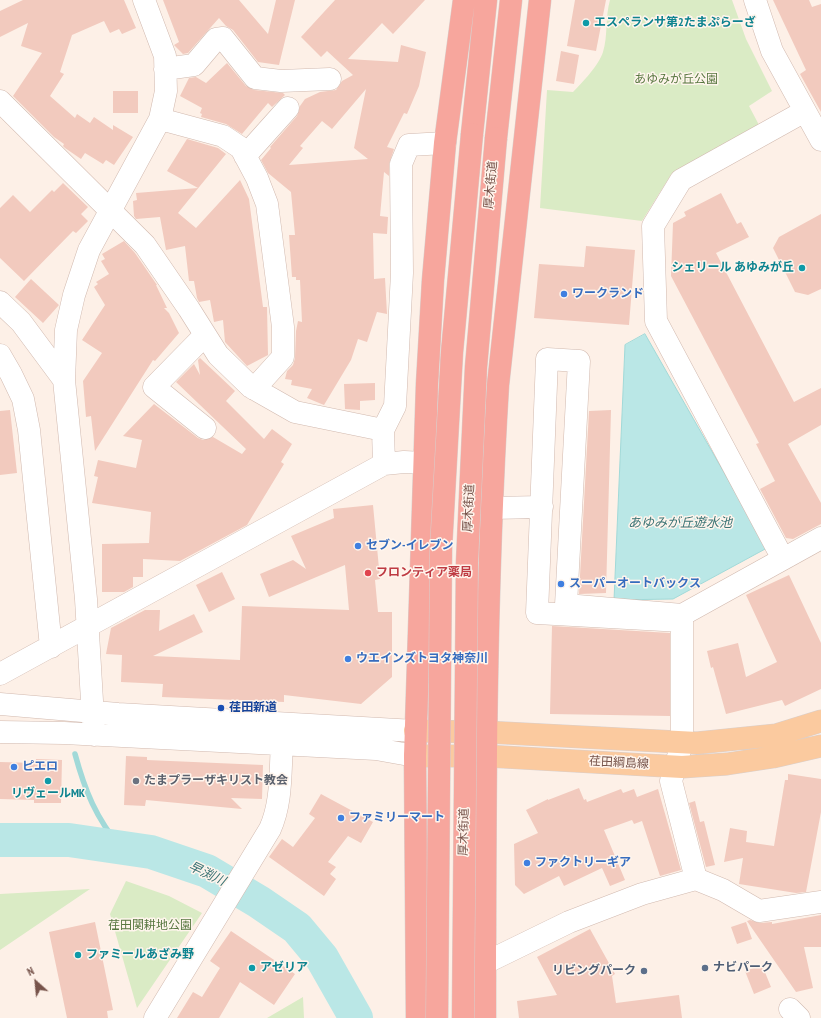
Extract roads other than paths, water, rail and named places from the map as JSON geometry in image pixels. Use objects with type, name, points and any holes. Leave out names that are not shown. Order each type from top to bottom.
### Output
[{"type":"highway","points":[[417,1018],[415,731],[424,463],[433,288],[445,143],[464,0]]},
{"type":"highway","name":"厚木街道","points":[[438,1018],[441,548],[452,352],[486,0]]},
{"type":"highway","name":"厚木街道","points":[[463,1018],[467,564],[475,374],[496,138],[511,0]]},
{"type":"highway","points":[[485,1018],[486,732],[492,508],[498,385],[540,0]]},
{"type":"main road","name":"荏田綱島線","points":[[415,731],[486,732],[697,743],[776,734],[821,721]]},
{"type":"main road","name":"荏田綱島線","points":[[415,756],[486,756],[675,766],[727,764],[821,746]]},
{"type":"street","points":[[94,735],[87,627],[64,380],[66,330],[74,295],[89,250],[111,212],[160,119],[166,90],[165,56],[144,0]]},
{"type":"street","points":[[755,0],[772,51],[821,140]]},
{"type":"street","points":[[165,69],[194,66],[216,39],[223,38],[255,78],[281,81],[330,79]]},
{"type":"street","points":[[0,101],[145,245],[218,355],[254,388],[295,412],[383,430]]},
{"type":"street","points":[[245,156],[288,108]]},
{"type":"street","points":[[783,559],[656,321],[653,226],[681,180],[805,111]]},
{"type":"street","points":[[160,119],[223,136],[241,148],[257,178],[267,204],[273,266],[283,326],[283,357],[254,388]]},
{"type":"street","points":[[384,464],[383,430],[395,406],[402,273],[401,164],[409,145],[445,143]]},
{"type":"street","points":[[0,302],[21,322],[64,380]]},
{"type":"street","points":[[205,335],[154,387],[205,428]]},
{"type":"street","points":[[0,355],[23,400],[29,430],[51,647]]},
{"type":"street","points":[[682,618],[566,605],[579,361],[547,359],[537,613],[682,618],[821,538]]},
{"type":"street","points":[[0,674],[384,464],[404,462],[424,463]]},
{"type":"street","points":[[492,508],[542,507]]},
{"type":"street","points":[[682,618],[682,743],[671,781],[696,879]]},
{"type":"street","points":[[0,704],[118,714],[415,731]]},
{"type":"street","points":[[0,732],[94,735],[376,749],[415,756]]},
{"type":"street","points":[[155,1018],[270,829],[276,814],[282,744]]},
{"type":"street","points":[[485,964],[569,922],[642,894],[696,879],[722,890],[760,911],[820,896]]},
{"type":"water","name":"あゆみが丘遊水池","points":[[645,334],[767,548],[673,599],[614,600],[625,345]]},
{"type":"waterway","points":[[75,754],[92,804],[112,837],[121,848]]},
{"type":"waterway","name":"早渕川","points":[[0,840],[69,840],[151,852],[207,871],[259,902],[297,928],[322,958],[356,1018]]},
{"type":"place","name":"エスペランサ第2たまぷらーざ","points":[[586,23]]},
{"type":"place","name":"シェリール あゆみが丘","points":[[802,268]]},
{"type":"place","name":"ワークランド","points":[[564,294]]},
{"type":"place","name":"セブン-イレブン","points":[[358,546]]},
{"type":"place","name":"フロンティア薬局","points":[[368,573]]},
{"type":"place","name":"スーパーオートバックス","points":[[561,584]]},
{"type":"place","name":"ウエインズトヨタ神奈川","points":[[348,659]]},
{"type":"place","name":"荏田新道","points":[[221,708]]},
{"type":"place","name":"ピエロ","points":[[14,767]]},
{"type":"place","name":"リヴェールMK","points":[[48,781]]},
{"type":"place","name":"たまプラーザキリスト教会","points":[[136,781]]},
{"type":"place","name":"ファミリーマート","points":[[341,818]]},
{"type":"place","name":"ファクトリーギア","points":[[527,863]]},
{"type":"place","name":"ファミールあざみ野","points":[[78,955]]},
{"type":"place","name":"アゼリア","points":[[252,968]]},
{"type":"place","name":"ナビパーク","points":[[705,968]]},
{"type":"place","name":"リビングパーク","points":[[644,971]]},
{"type":"park label","name":"あゆみが丘公園","points":[[676,80]]},
{"type":"park label","name":"荏田関耕地公園","points":[[150,926]]}]
